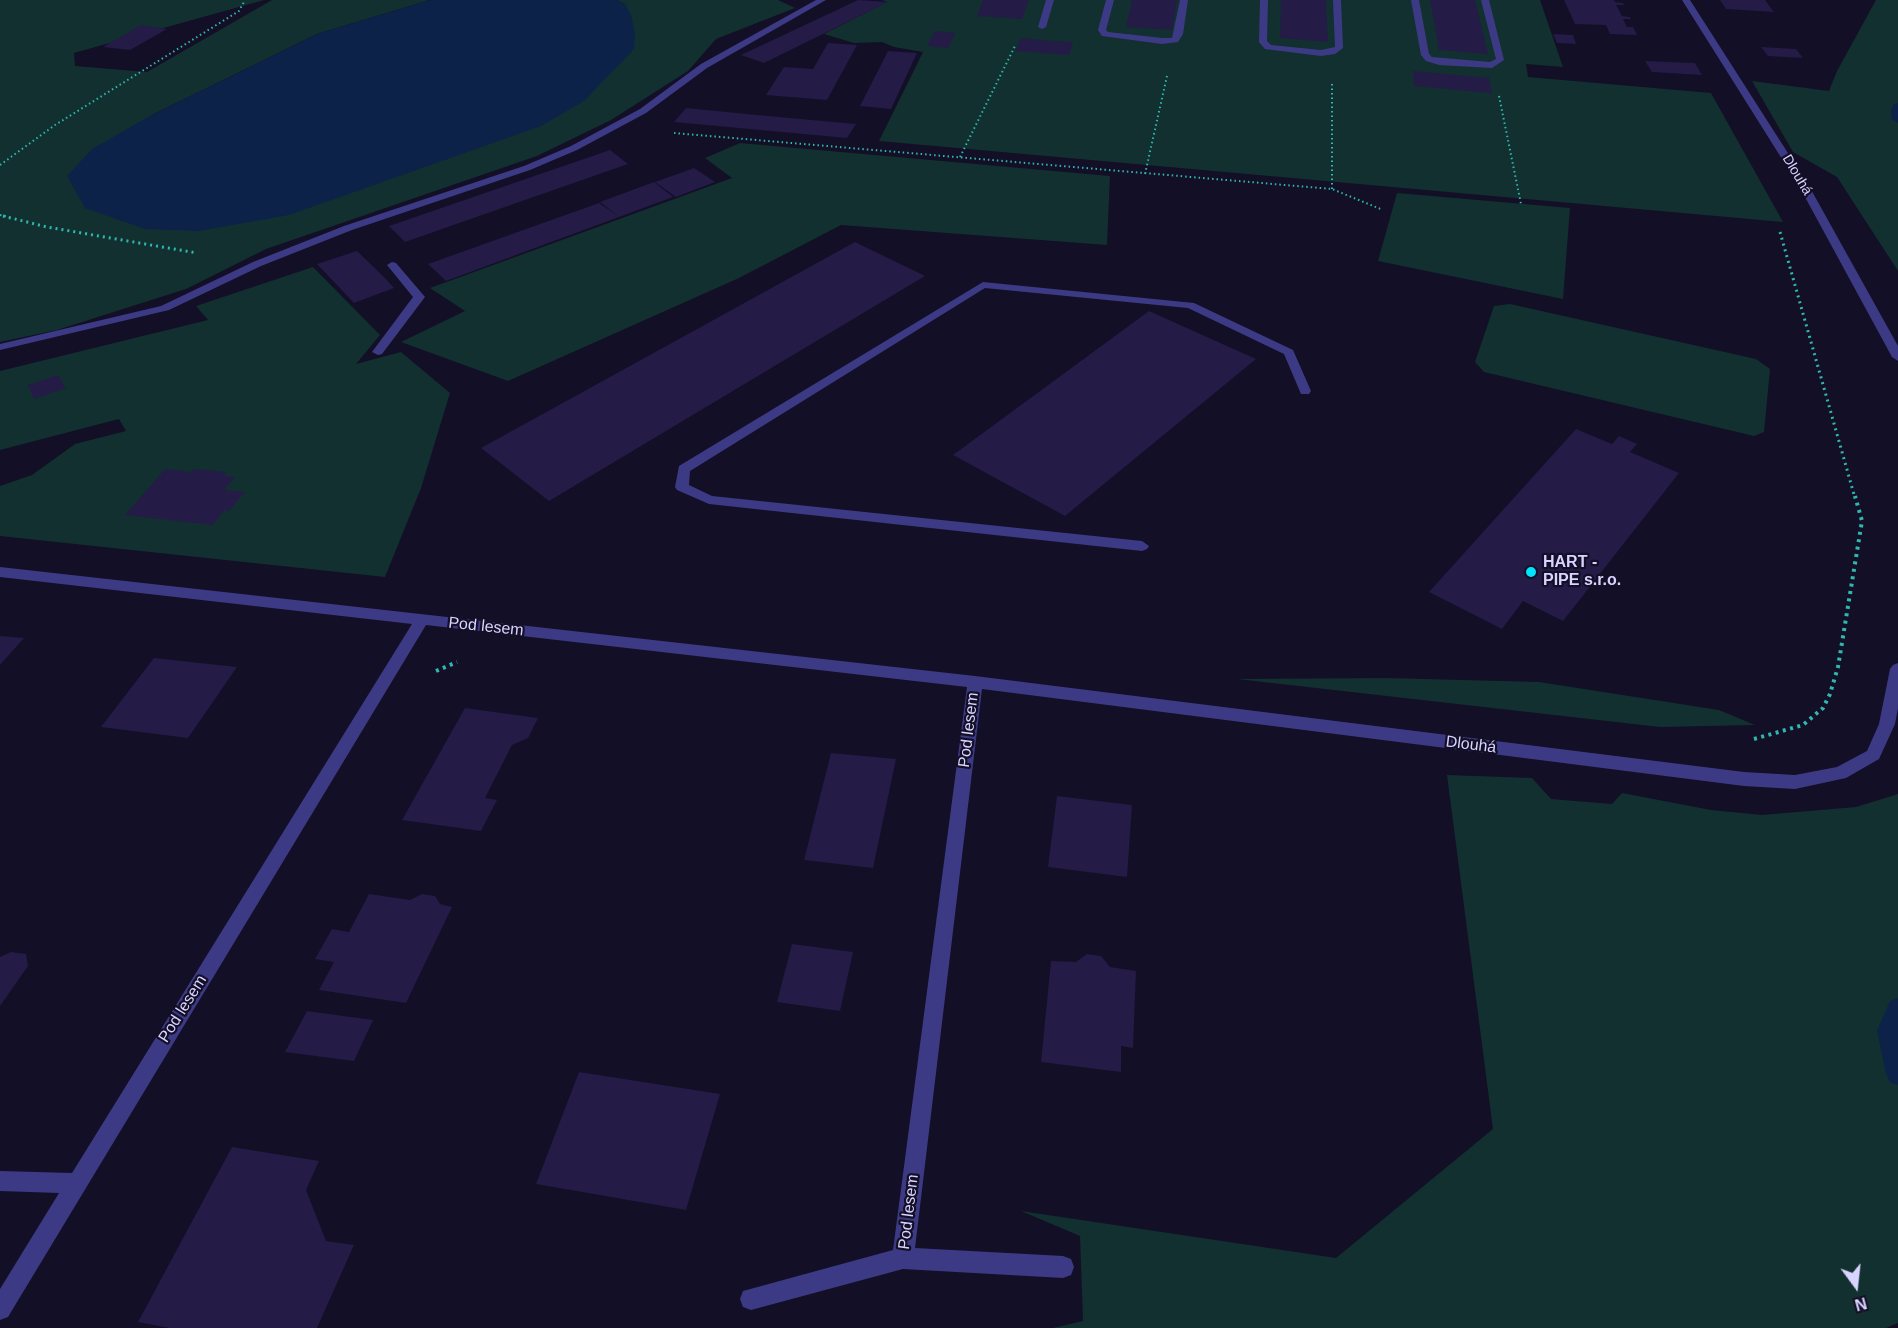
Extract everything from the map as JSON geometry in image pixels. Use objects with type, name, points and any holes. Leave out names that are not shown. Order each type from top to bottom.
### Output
[{"type":"street","points":[[0,347],[165,308],[257,264],[348,228],[527,168],[574,148],[644,111],[704,66],[822,0]]},
{"type":"street","points":[[1042,27],[1050,0]]},
{"type":"street","points":[[1110,0],[1102,30],[1105,34],[1117,37],[1175,40],[1179,34],[1184,0]]},
{"type":"street","points":[[1264,0],[1263,42],[1268,47],[1332,52],[1339,48],[1337,0]]},
{"type":"street","points":[[1415,0],[1425,55],[1429,59],[1439,62],[1492,64],[1500,60],[1485,0]]},
{"type":"street","name":"Dlouhá","points":[[1686,0],[1804,186],[1898,357]]},
{"type":"street","points":[[378,352],[419,297],[392,265]]},
{"type":"street","points":[[1142,546],[709,500],[682,487],[684,469],[983,285],[1190,305],[1289,352],[1305,391]]},
{"type":"street","name":"Pod lesem","points":[[0,572],[975,682],[903,1258]]},
{"type":"street","name":"Pod lesem","points":[[0,1309],[75,1183],[422,620]]},
{"type":"street","name":"Dlouhá","points":[[975,682],[1744,779],[1795,782],[1840,773],[1874,755],[1887,724],[1898,669]]},
{"type":"street","points":[[0,1181],[75,1183]]},
{"type":"street","points":[[751,1299],[903,1258],[1063,1267]]},
{"type":"path","points":[[0,165],[55,125],[238,11],[246,0]]},
{"type":"path","points":[[960,157],[1025,25],[1042,27]]},
{"type":"path","points":[[1145,174],[1175,40]]},
{"type":"path","points":[[1332,52],[1332,189]]},
{"type":"path","points":[[1492,64],[1521,204]]},
{"type":"path","points":[[670,133],[1332,189],[1383,210]]},
{"type":"path","points":[[0,215],[47,227],[257,264]]},
{"type":"path","points":[[1753,739],[1780,733],[1803,724],[1823,708],[1830,694],[1838,667],[1862,521],[1780,232]]},
{"type":"green space","points":[[0,0],[264,0],[74,53],[75,66],[147,72],[272,0],[430,0],[317,34],[150,116],[625,4],[617,0],[778,0],[795,8],[716,39],[688,71],[611,120],[537,156],[266,249],[186,289],[57,330],[0,342]]},
{"type":"green space","points":[[882,0],[1540,0],[1563,67],[1526,64],[1528,77],[1711,93],[1783,222],[879,141],[923,52],[894,47],[882,42],[854,43],[824,34],[887,2]]},
{"type":"green space","points":[[1876,0],[1898,0],[1898,271],[1837,177],[1793,152],[1752,81],[1829,91],[1837,71]]},
{"type":"green space","points":[[740,143],[1110,176],[1107,245],[841,225],[739,278],[508,381],[401,342],[465,311],[430,288],[732,178],[705,158]]},
{"type":"green space","points":[[1397,193],[1570,208],[1563,299],[1378,261]]},
{"type":"green space","points":[[313,267],[380,335],[356,364],[401,352],[450,393],[421,488],[385,577],[0,536],[0,486],[32,475],[75,444],[126,431],[119,419],[0,450],[0,371],[208,320],[196,306]]},
{"type":"green space","points":[[1510,304],[1756,359],[1770,369],[1764,432],[1754,436],[1484,372],[1475,362],[1494,306]]},
{"type":"green space","points":[[1386,678],[1539,682],[1719,710],[1755,725],[1660,727],[1237,679]]},
{"type":"green space","points":[[1447,775],[1532,778],[1551,799],[1612,804],[1622,793],[1711,810],[1762,815],[1856,807],[1898,794],[1898,1323],[1886,1328],[1053,1328],[1083,1321],[1080,1236],[1021,1211],[1336,1258],[1493,1129]]},
{"type":"water","points":[[430,0],[617,0],[625,4],[631,15],[635,33],[634,49],[584,101],[541,126],[289,215],[199,231],[145,229],[85,208],[67,176],[92,149],[150,116],[317,34]]},
{"type":"building","points":[[858,0],[888,2],[764,63],[741,55]]},
{"type":"building","points":[[983,0],[1029,0],[1022,19],[977,16]]},
{"type":"building","points":[[1132,0],[1177,0],[1172,30],[1126,27]]},
{"type":"building","points":[[1281,0],[1326,0],[1328,42],[1280,38]]},
{"type":"building","points":[[1430,0],[1475,0],[1488,54],[1439,50]]},
{"type":"building","points":[[1564,0],[1614,0],[1623,3],[1624,5],[1616,5],[1622,16],[1630,17],[1631,19],[1623,19],[1627,27],[1633,27],[1637,35],[1610,34],[1606,25],[1575,24]]},
{"type":"building","points":[[1720,0],[1765,0],[1774,12],[1726,9]]},
{"type":"building","points":[[141,25],[167,29],[130,50],[103,47]]},
{"type":"building","points":[[935,31],[955,33],[948,48],[927,46]]},
{"type":"building","points":[[1553,34],[1573,35],[1576,44],[1557,43]]},
{"type":"building","points":[[1021,38],[1073,42],[1069,55],[1015,51]]},
{"type":"building","points":[[828,43],[857,45],[827,100],[766,95],[784,67],[813,69]]},
{"type":"building","points":[[1761,47],[1796,49],[1803,58],[1768,56]]},
{"type":"building","points":[[888,51],[917,53],[891,109],[860,106]]},
{"type":"building","points":[[1645,61],[1695,63],[1702,75],[1652,72]]},
{"type":"building","points":[[1413,71],[1489,78],[1492,93],[1414,86]]},
{"type":"building","points":[[686,108],[856,124],[847,138],[674,122]]},
{"type":"building","points":[[610,150],[628,164],[405,242],[389,226]]},
{"type":"building","points":[[694,168],[715,182],[676,197],[655,182]]},
{"type":"building","points":[[654,182],[673,197],[446,281],[428,264],[599,203],[618,216],[600,202]]},
{"type":"building","points":[[855,242],[925,276],[549,501],[481,448]]},
{"type":"building","points":[[357,251],[394,288],[354,303],[317,264]]},
{"type":"building","points":[[1149,311],[1256,359],[1065,516],[953,455]]},
{"type":"building","points":[[58,375],[66,388],[34,399],[28,385]]},
{"type":"building","points":[[1576,429],[1612,444],[1619,436],[1637,444],[1630,452],[1679,473],[1563,621],[1523,601],[1502,629],[1429,592]]},
{"type":"building","points":[[165,469],[227,472],[224,476],[235,477],[224,490],[245,492],[229,511],[224,510],[213,525],[125,515]]},
{"type":"building","points":[[0,636],[24,638],[0,665]]},
{"type":"building","points":[[154,658],[237,667],[188,738],[101,727]]},
{"type":"building","points":[[465,708],[538,718],[528,738],[512,745],[485,798],[497,800],[481,831],[402,820]]},
{"type":"building","points":[[831,753],[896,759],[873,868],[804,860]]},
{"type":"building","points":[[1057,796],[1132,805],[1127,877],[1048,867]]},
{"type":"building","points":[[369,894],[410,900],[422,894],[435,896],[440,904],[452,907],[406,1003],[319,990],[334,962],[315,959],[332,929],[349,932]]},
{"type":"building","points":[[792,944],[853,952],[840,1011],[777,1002]]},
{"type":"building","points":[[11,952],[26,954],[28,966],[0,1006],[0,957]]},
{"type":"building","points":[[1087,954],[1101,956],[1110,967],[1136,971],[1133,1048],[1121,1046],[1121,1072],[1041,1062],[1051,961],[1076,962]]},
{"type":"building","points":[[307,1011],[373,1020],[354,1061],[285,1052]]},
{"type":"building","points":[[579,1072],[720,1094],[686,1210],[536,1184]]},
{"type":"building","points":[[232,1147],[319,1161],[306,1190],[326,1241],[354,1245],[317,1328],[170,1328],[138,1322]]},
{"type":"waterway","points":[[1898,106],[1896,110],[1898,120]]},
{"type":"waterway","points":[[1898,1008],[1888,1031],[1898,1074]]},
{"type":"place","name":"HART - PIPE s.r.o.","points":[[1531,572]]}]
